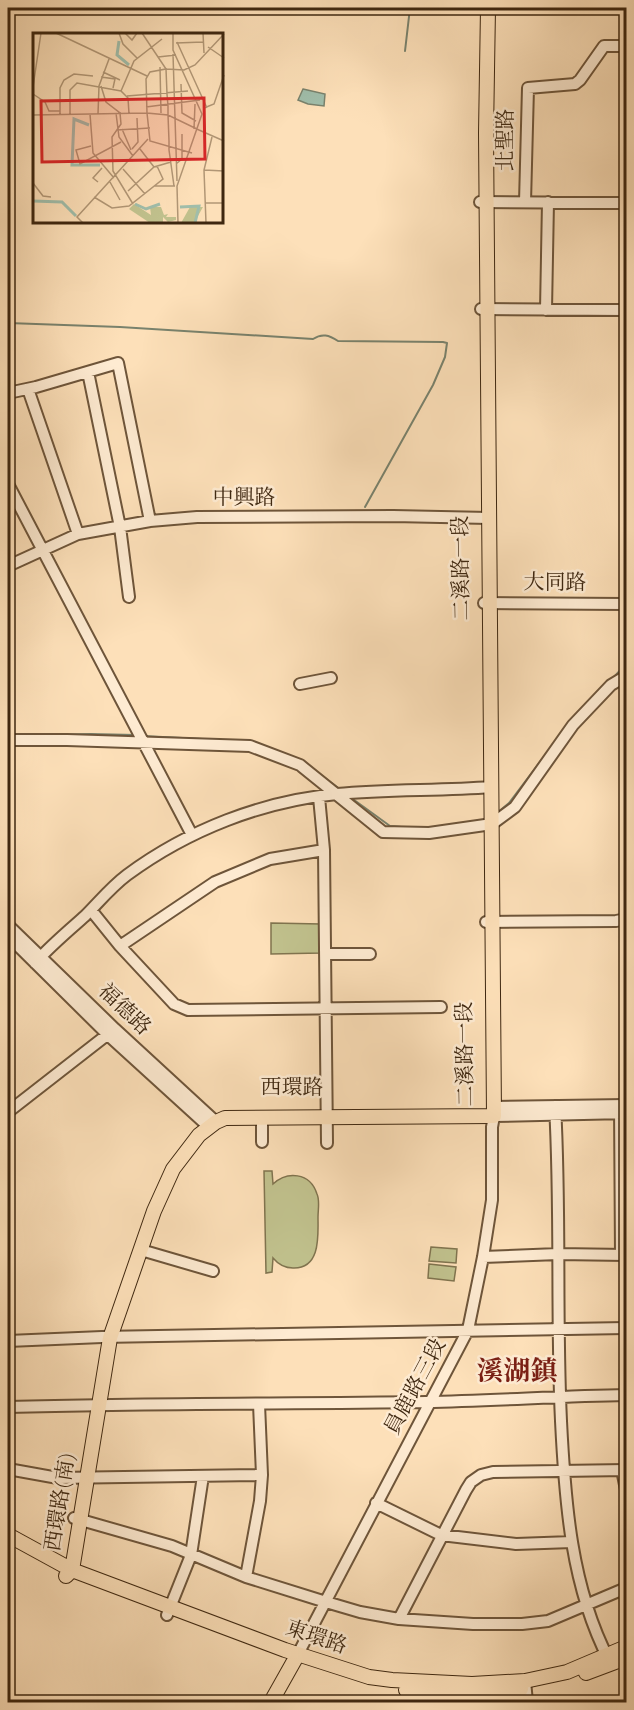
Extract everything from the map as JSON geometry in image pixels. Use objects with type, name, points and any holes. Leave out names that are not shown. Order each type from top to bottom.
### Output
[{"type":"main road","name":"二溪路一段","points":[[482,8],[491,1114]]},
{"type":"main road","name":"二溪路一段","points":[[484,202],[488,8]]},
{"type":"main road","name":"西環路","points":[[209,1122],[232,1110],[491,1114]]},
{"type":"main road","name":"西環路","points":[[209,1122],[225,1118],[262,1118],[327,1113]]},
{"type":"main road","points":[[106,1338],[154,1211],[173,1169],[209,1122]]},
{"type":"main road","points":[[106,1338],[147,1207],[168,1163],[192,1129],[209,1122]]},
{"type":"main road","name":"西環路(南)","points":[[68,1571],[106,1338]]},
{"type":"main road","name":"東環路","points":[[8,1535],[68,1571]]},
{"type":"main road","name":"東環路","points":[[8,1545],[68,1571],[296,1658],[346,1680],[385,1689],[472,1694],[526,1691],[559,1682],[609,1660],[627,1647]]},
{"type":"main road","points":[[271,1702],[296,1658]]},
{"type":"main road","name":"東環路","points":[[609,1660],[627,1658]]},
{"type":"street","name":"北聖路","points":[[525,202],[528,88],[537,85],[575,84],[604,46],[627,46]]},
{"type":"street","points":[[484,202],[627,203]]},
{"type":"street","points":[[546,310],[548,202]]},
{"type":"street","points":[[485,309],[627,310]]},
{"type":"street","points":[[8,393],[118,363],[150,521]]},
{"type":"street","points":[[88,372],[120,527],[129,597]]},
{"type":"street","points":[[28,389],[78,534]]},
{"type":"street","points":[[8,484],[192,835]]},
{"type":"street","name":"中興路","points":[[8,566],[78,534],[150,521],[197,517],[486,518]]},
{"type":"street","name":"大同路","points":[[487,603],[627,604]]},
{"type":"street","points":[[8,740],[250,746],[300,765],[383,832],[429,832],[488,819],[515,807],[564,737],[611,685],[627,676]]},
{"type":"street","points":[[300,684],[332,678]]},
{"type":"street","points":[[38,959],[128,874],[192,835],[242,814],[264,807],[337,794],[488,787]]},
{"type":"street","points":[[319,797],[324,850],[327,1143]]},
{"type":"street","points":[[120,946],[215,882],[270,859],[324,850]]},
{"type":"street","points":[[91,910],[120,946],[174,1004],[188,1010],[441,1007]]},
{"type":"street","points":[[489,922],[627,919]]},
{"type":"street","name":"福德路","points":[[8,925],[38,959],[111,1032],[209,1122]]},
{"type":"street","name":"福德路","points":[[8,936],[38,959]]},
{"type":"street","points":[[325,954],[370,954]]},
{"type":"street","points":[[8,1113],[111,1032]]},
{"type":"street","points":[[483,1257],[558,1254],[624,1255],[623,1109]]},
{"type":"street","name":"西環路","points":[[491,1114],[623,1109]]},
{"type":"street","points":[[556,1110],[560,1396],[564,1470],[572,1542],[587,1606],[609,1660]]},
{"type":"street","name":"二溪路一段","points":[[468,1330],[492,1200],[491,1114]]},
{"type":"street","points":[[262,1118],[262,1142]]},
{"type":"street","points":[[141,1250],[213,1271]]},
{"type":"street","name":"員鹿路三段","points":[[296,1658],[468,1330],[627,1328]]},
{"type":"street","points":[[8,1341],[468,1330]]},
{"type":"street","points":[[8,1407],[430,1402],[627,1395]]},
{"type":"street","points":[[246,1577],[260,1501],[262,1475],[259,1404]]},
{"type":"street","points":[[8,1469],[58,1478],[262,1475]]},
{"type":"street","points":[[399,1619],[441,1535],[471,1482],[481,1475],[493,1472],[624,1470],[627,1490]]},
{"type":"street","points":[[169,1610],[191,1554],[203,1476]]},
{"type":"street","points":[[376,1503],[441,1535],[516,1544],[572,1542]]},
{"type":"street","points":[[77,1519],[172,1546],[246,1577],[326,1602],[360,1612],[399,1619],[473,1624],[522,1624],[548,1621],[627,1587]]},
{"type":"street","points":[[622,1702],[627,1701]]},
{"type":"green space","points":[[271,923],[321,924],[321,953],[271,954]]},
{"type":"green space","points":[[264,1171],[272,1171],[273,1184],[285,1177],[304,1178],[314,1187],[317,1194],[319,1205],[316,1250],[309,1263],[302,1267],[287,1267],[279,1264],[273,1258],[272,1272],[266,1273]]},
{"type":"green space","points":[[431,1247],[457,1249],[456,1263],[429,1261]]},
{"type":"green space","points":[[429,1264],[456,1267],[454,1281],[428,1278]]},
{"type":"shaded area","points":[[303,89],[325,94],[324,106],[298,100]]},
{"type":"waterway","points":[[405,51],[410,8]]},
{"type":"waterway","points":[[8,323],[120,327],[313,339],[325,336],[338,341],[447,343],[445,357],[433,385],[365,507]]},
{"type":"waterway","points":[[614,677],[626,664]]},
{"type":"waterway","points":[[47,735],[135,735]]},
{"type":"waterway","points":[[143,736],[242,741]]},
{"type":"waterway","points":[[497,813],[509,803],[543,758]]},
{"type":"waterway","points":[[321,775],[341,790]]},
{"type":"waterway","points":[[350,797],[390,826],[401,827]]},
{"type":"district","name":"溪湖鎮","points":[[517,1372]]}]
